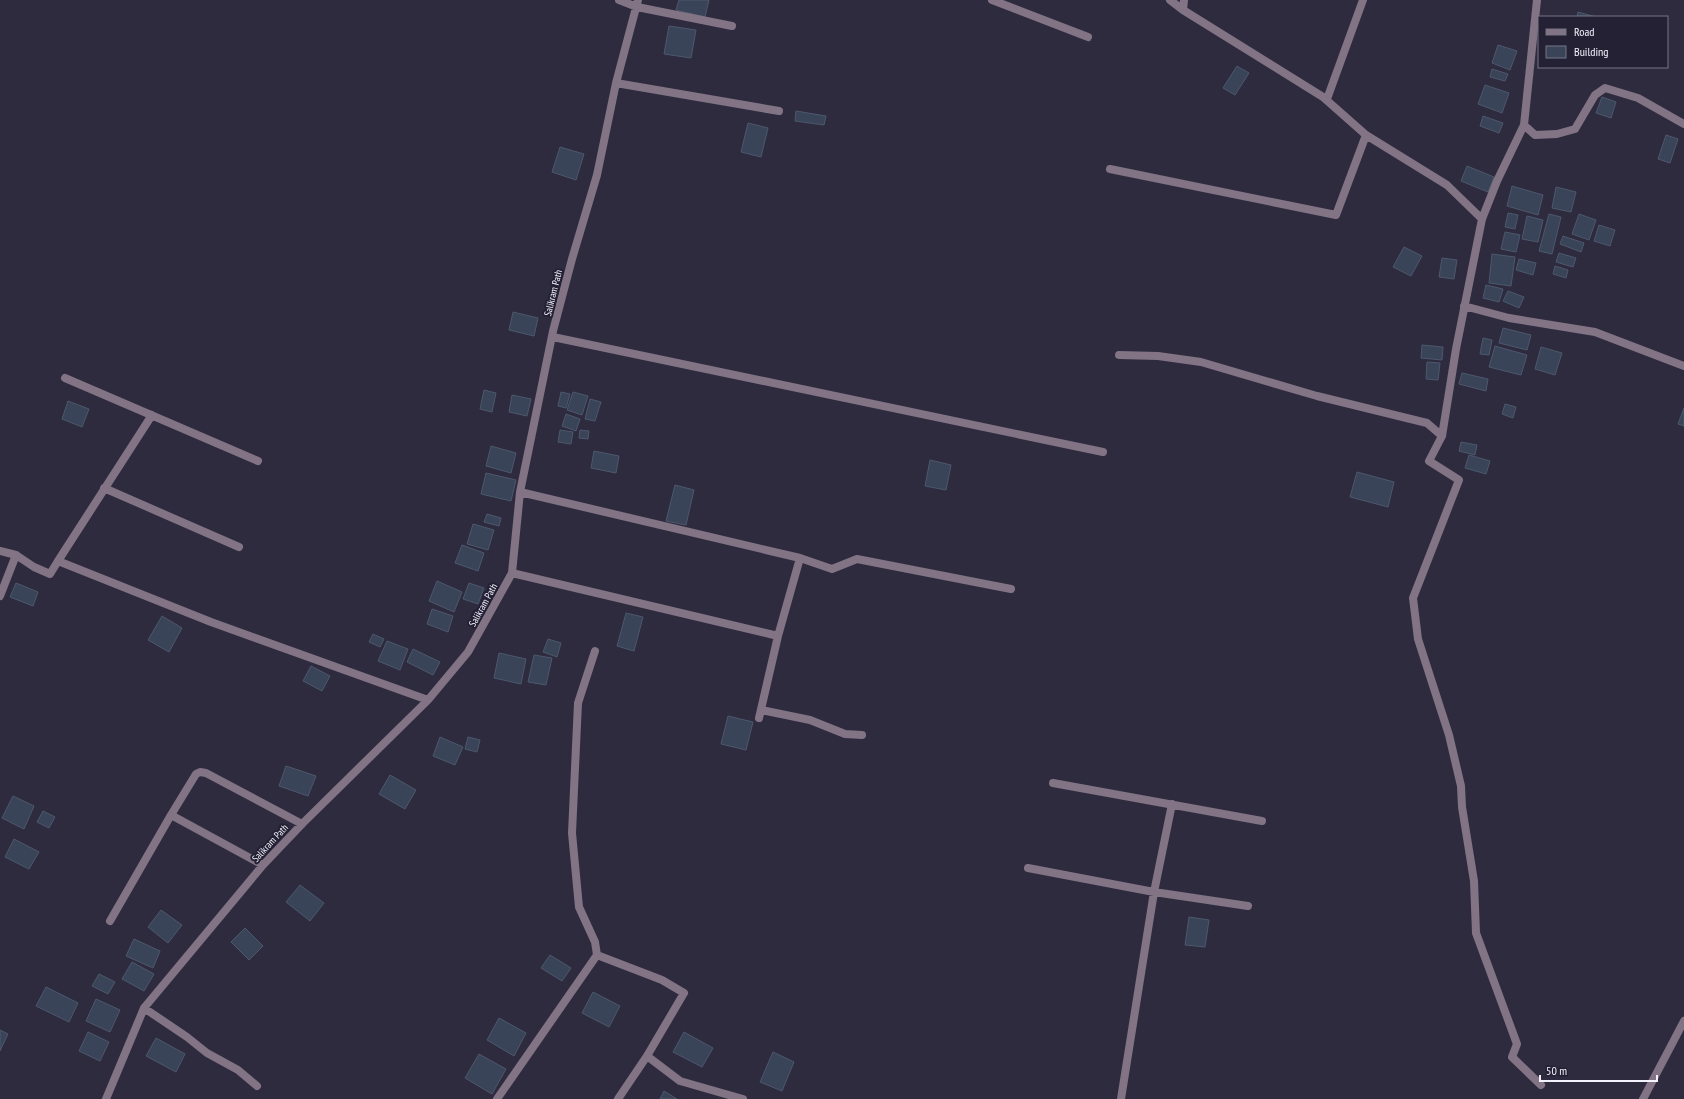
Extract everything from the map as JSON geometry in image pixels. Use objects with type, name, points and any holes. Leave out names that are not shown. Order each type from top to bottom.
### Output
[{"type":"street","points":[[618,0],[637,3],[732,26]]},
{"type":"street","points":[[992,0],[1088,37]]},
{"type":"street","points":[[1170,0],[1183,10],[1327,99],[1366,135],[1447,185],[1482,219]]},
{"type":"street","points":[[1183,10],[1184,0]]},
{"type":"street","points":[[1327,99],[1363,0]]},
{"type":"street","points":[[1537,0],[1524,125],[1497,181],[1482,219],[1464,306],[1442,436],[1429,461],[1459,480],[1413,598],[1418,639],[1449,735],[1461,786],[1462,807],[1474,881],[1476,933],[1517,1044],[1512,1057],[1541,1085]]},
{"type":"street","name":"Salikram Path","points":[[106,1099],[144,1008],[263,865],[302,824],[428,700],[468,652],[512,573],[520,492],[552,337],[572,259],[597,175],[616,83],[637,3]]},
{"type":"street","points":[[616,83],[779,111]]},
{"type":"street","points":[[1524,125],[1535,135],[1557,134],[1575,128],[1595,95],[1605,88],[1638,98],[1684,124]]},
{"type":"street","points":[[1110,169],[1336,215],[1366,135]]},
{"type":"street","points":[[1464,306],[1509,318],[1595,332],[1684,366]]},
{"type":"street","points":[[552,337],[1103,452]]},
{"type":"street","points":[[1119,355],[1158,356],[1201,362],[1317,396],[1427,422],[1442,436]]},
{"type":"street","points":[[65,378],[258,461]]},
{"type":"street","points":[[0,551],[16,555],[34,567],[50,574],[152,415]]},
{"type":"street","points":[[104,488],[239,547]]},
{"type":"street","points":[[520,492],[800,558],[832,569],[857,559],[1011,589]]},
{"type":"street","points":[[0,596],[16,555]]},
{"type":"street","points":[[800,558],[778,636],[760,714],[810,720],[845,734],[862,735]]},
{"type":"street","points":[[58,561],[211,622],[428,700]]},
{"type":"street","points":[[512,573],[778,636]]},
{"type":"street","points":[[497,1099],[597,955],[595,942],[579,907],[572,833],[578,702],[595,651]]},
{"type":"street","points":[[110,921],[196,774],[200,772],[206,773],[302,824]]},
{"type":"street","points":[[1053,783],[1262,821]]},
{"type":"street","points":[[1120,1099],[1154,892],[1172,804]]},
{"type":"street","points":[[171,815],[263,865]]},
{"type":"street","points":[[1028,868],[1154,892],[1248,906]]},
{"type":"street","points":[[597,955],[662,980],[684,993],[647,1056],[618,1099]]},
{"type":"street","points":[[144,1008],[187,1037],[207,1053],[238,1070],[257,1086]]},
{"type":"street","points":[[1642,1099],[1684,1021]]},
{"type":"street","points":[[647,1056],[680,1081],[743,1099]]},
{"type":"building","points":[[679,0],[709,0],[705,17],[676,10]]},
{"type":"building","points":[[1578,12],[1592,16],[1577,16]]},
{"type":"building","points":[[669,26],[696,30],[691,58],[664,54]]},
{"type":"building","points":[[1498,45],[1517,51],[1510,70],[1492,63]]},
{"type":"building","points":[[1237,66],[1249,73],[1235,95],[1223,88]]},
{"type":"building","points":[[1492,69],[1508,74],[1505,81],[1490,77]]},
{"type":"building","points":[[1485,85],[1509,93],[1502,113],[1478,104]]},
{"type":"building","points":[[1602,97],[1616,102],[1611,118],[1596,113]]},
{"type":"building","points":[[796,111],[826,116],[824,125],[795,121]]},
{"type":"building","points":[[1483,116],[1503,123],[1499,133],[1480,126]]},
{"type":"building","points":[[748,123],[768,128],[761,157],[741,152]]},
{"type":"building","points":[[1666,135],[1678,139],[1670,163],[1658,159]]},
{"type":"building","points":[[560,147],[584,154],[576,180],[552,172]]},
{"type":"building","points":[[1467,166],[1494,177],[1488,192],[1461,181]]},
{"type":"building","points":[[1512,186],[1543,195],[1538,215],[1507,206]]},
{"type":"building","points":[[1556,187],[1576,192],[1571,212],[1552,208]]},
{"type":"building","points":[[1508,213],[1518,215],[1515,229],[1505,227]]},
{"type":"building","points":[[1549,214],[1561,217],[1552,254],[1539,251]]},
{"type":"building","points":[[1579,214],[1596,220],[1589,240],[1572,234]]},
{"type":"building","points":[[1527,216],[1543,220],[1538,242],[1522,239]]},
{"type":"building","points":[[1599,225],[1615,230],[1610,246],[1594,241]]},
{"type":"building","points":[[1505,232],[1520,235],[1516,252],[1501,249]]},
{"type":"building","points":[[1563,236],[1584,243],[1581,252],[1560,244]]},
{"type":"building","points":[[1404,247],[1422,256],[1411,276],[1393,267]]},
{"type":"building","points":[[1559,253],[1576,258],[1573,267],[1556,262]]},
{"type":"building","points":[[1492,254],[1515,257],[1511,286],[1489,283]]},
{"type":"building","points":[[1442,258],[1457,260],[1454,279],[1439,277]]},
{"type":"building","points":[[1519,259],[1536,263],[1533,275],[1516,270]]},
{"type":"building","points":[[1555,266],[1568,270],[1566,278],[1553,274]]},
{"type":"building","points":[[1486,285],[1503,289],[1499,302],[1483,298]]},
{"type":"building","points":[[1508,291],[1524,297],[1519,308],[1503,301]]},
{"type":"building","points":[[513,312],[538,318],[534,336],[509,330]]},
{"type":"building","points":[[1503,328],[1531,335],[1527,350],[1499,343]]},
{"type":"building","points":[[1483,338],[1492,340],[1489,355],[1480,354]]},
{"type":"building","points":[[1422,345],[1443,347],[1442,360],[1421,358]]},
{"type":"building","points":[[1495,346],[1527,355],[1521,375],[1489,367]]},
{"type":"building","points":[[1541,347],[1562,353],[1555,375],[1535,369]]},
{"type":"building","points":[[1427,362],[1440,363],[1438,380],[1426,379]]},
{"type":"building","points":[[1462,373],[1488,379],[1486,391],[1459,384]]},
{"type":"building","points":[[484,390],[496,393],[492,412],[480,409]]},
{"type":"building","points":[[561,392],[570,394],[566,408],[558,406]]},
{"type":"building","points":[[573,392],[588,396],[582,415],[567,410]]},
{"type":"building","points":[[512,395],[531,399],[527,416],[509,412]]},
{"type":"building","points":[[590,399],[601,402],[595,421],[585,419]]},
{"type":"building","points":[[68,401],[89,409],[82,427],[62,419]]},
{"type":"building","points":[[1505,404],[1516,407],[1513,418],[1502,414]]},
{"type":"building","points":[[1684,408],[1684,426],[1678,424]]},
{"type":"building","points":[[566,414],[580,419],[576,431],[562,426]]},
{"type":"building","points":[[560,430],[573,432],[571,444],[558,442]]},
{"type":"building","points":[[580,430],[589,431],[588,439],[579,438]]},
{"type":"building","points":[[1461,442],[1477,445],[1475,455],[1459,451]]},
{"type":"building","points":[[491,446],[516,453],[511,473],[486,466]]},
{"type":"building","points":[[594,451],[619,456],[616,473],[591,468]]},
{"type":"building","points":[[1469,455],[1490,461],[1486,474],[1465,468]]},
{"type":"building","points":[[930,460],[951,465],[946,490],[925,486]]},
{"type":"building","points":[[1357,472],[1394,482],[1388,507],[1350,497]]},
{"type":"building","points":[[486,473],[516,480],[511,501],[481,494]]},
{"type":"building","points":[[675,485],[694,490],[686,525],[666,521]]},
{"type":"building","points":[[487,514],[501,518],[499,526],[484,522]]},
{"type":"building","points":[[473,524],[494,530],[488,550],[467,544]]},
{"type":"building","points":[[462,545],[484,553],[478,571],[455,563]]},
{"type":"building","points":[[437,581],[462,592],[454,612],[429,601]]},
{"type":"building","points":[[16,583],[38,592],[33,606],[10,597]]},
{"type":"building","points":[[469,583],[484,588],[478,604],[463,599]]},
{"type":"building","points":[[432,609],[453,616],[448,632],[427,624]]},
{"type":"building","points":[[626,613],[643,617],[634,651],[617,646]]},
{"type":"building","points":[[162,616],[182,628],[169,652],[148,640]]},
{"type":"building","points":[[373,634],[384,639],[380,647],[369,642]]},
{"type":"building","points":[[548,639],[561,643],[557,657],[543,652]]},
{"type":"building","points":[[387,641],[408,649],[400,670],[378,661]]},
{"type":"building","points":[[413,649],[440,662],[433,675],[407,662]]},
{"type":"building","points":[[499,653],[526,659],[521,684],[494,678]]},
{"type":"building","points":[[534,655],[552,658],[546,685],[528,682]]},
{"type":"building","points":[[311,666],[330,676],[322,691],[303,681]]},
{"type":"building","points":[[728,716],[753,722],[746,750],[721,744]]},
{"type":"building","points":[[440,737],[463,747],[455,765],[433,756]]},
{"type":"building","points":[[468,737],[480,740],[477,752],[465,749]]},
{"type":"building","points":[[286,766],[316,776],[308,796],[279,786]]},
{"type":"building","points":[[390,775],[416,790],[405,809],[379,794]]},
{"type":"building","points":[[13,796],[34,806],[24,829],[2,818]]},
{"type":"building","points":[[43,811],[55,817],[49,828],[37,822]]},
{"type":"building","points":[[14,839],[39,852],[29,869],[5,857]]},
{"type":"building","points":[[300,885],[324,903],[310,921],[286,902]]},
{"type":"building","points":[[161,910],[182,925],[168,943],[148,927]]},
{"type":"building","points":[[1189,917],[1209,920],[1205,947],[1185,945]]},
{"type":"building","points":[[245,928],[263,946],[249,960],[231,942]]},
{"type":"building","points":[[134,939],[160,951],[153,968],[126,956]]},
{"type":"building","points":[[550,955],[571,968],[562,981],[541,968]]},
{"type":"building","points":[[132,962],[154,974],[144,991],[122,979]]},
{"type":"building","points":[[99,974],[115,982],[108,994],[92,986]]},
{"type":"building","points":[[46,987],[78,1003],[69,1022],[36,1006]]},
{"type":"building","points":[[593,992],[620,1006],[609,1027],[582,1013]]},
{"type":"building","points":[[96,999],[120,1010],[110,1032],[86,1021]]},
{"type":"building","points":[[499,1018],[526,1033],[514,1056],[487,1040]]},
{"type":"building","points":[[0,1030],[8,1034],[0,1051]]},
{"type":"building","points":[[88,1032],[109,1042],[100,1061],[79,1051]]},
{"type":"building","points":[[684,1032],[713,1048],[702,1067],[673,1052]]},
{"type":"building","points":[[156,1038],[185,1054],[176,1072],[146,1056]]},
{"type":"building","points":[[773,1052],[794,1062],[782,1091],[760,1082]]},
{"type":"building","points":[[479,1054],[506,1069],[492,1094],[465,1078]]},
{"type":"building","points":[[664,1091],[677,1099],[660,1099]]}]
